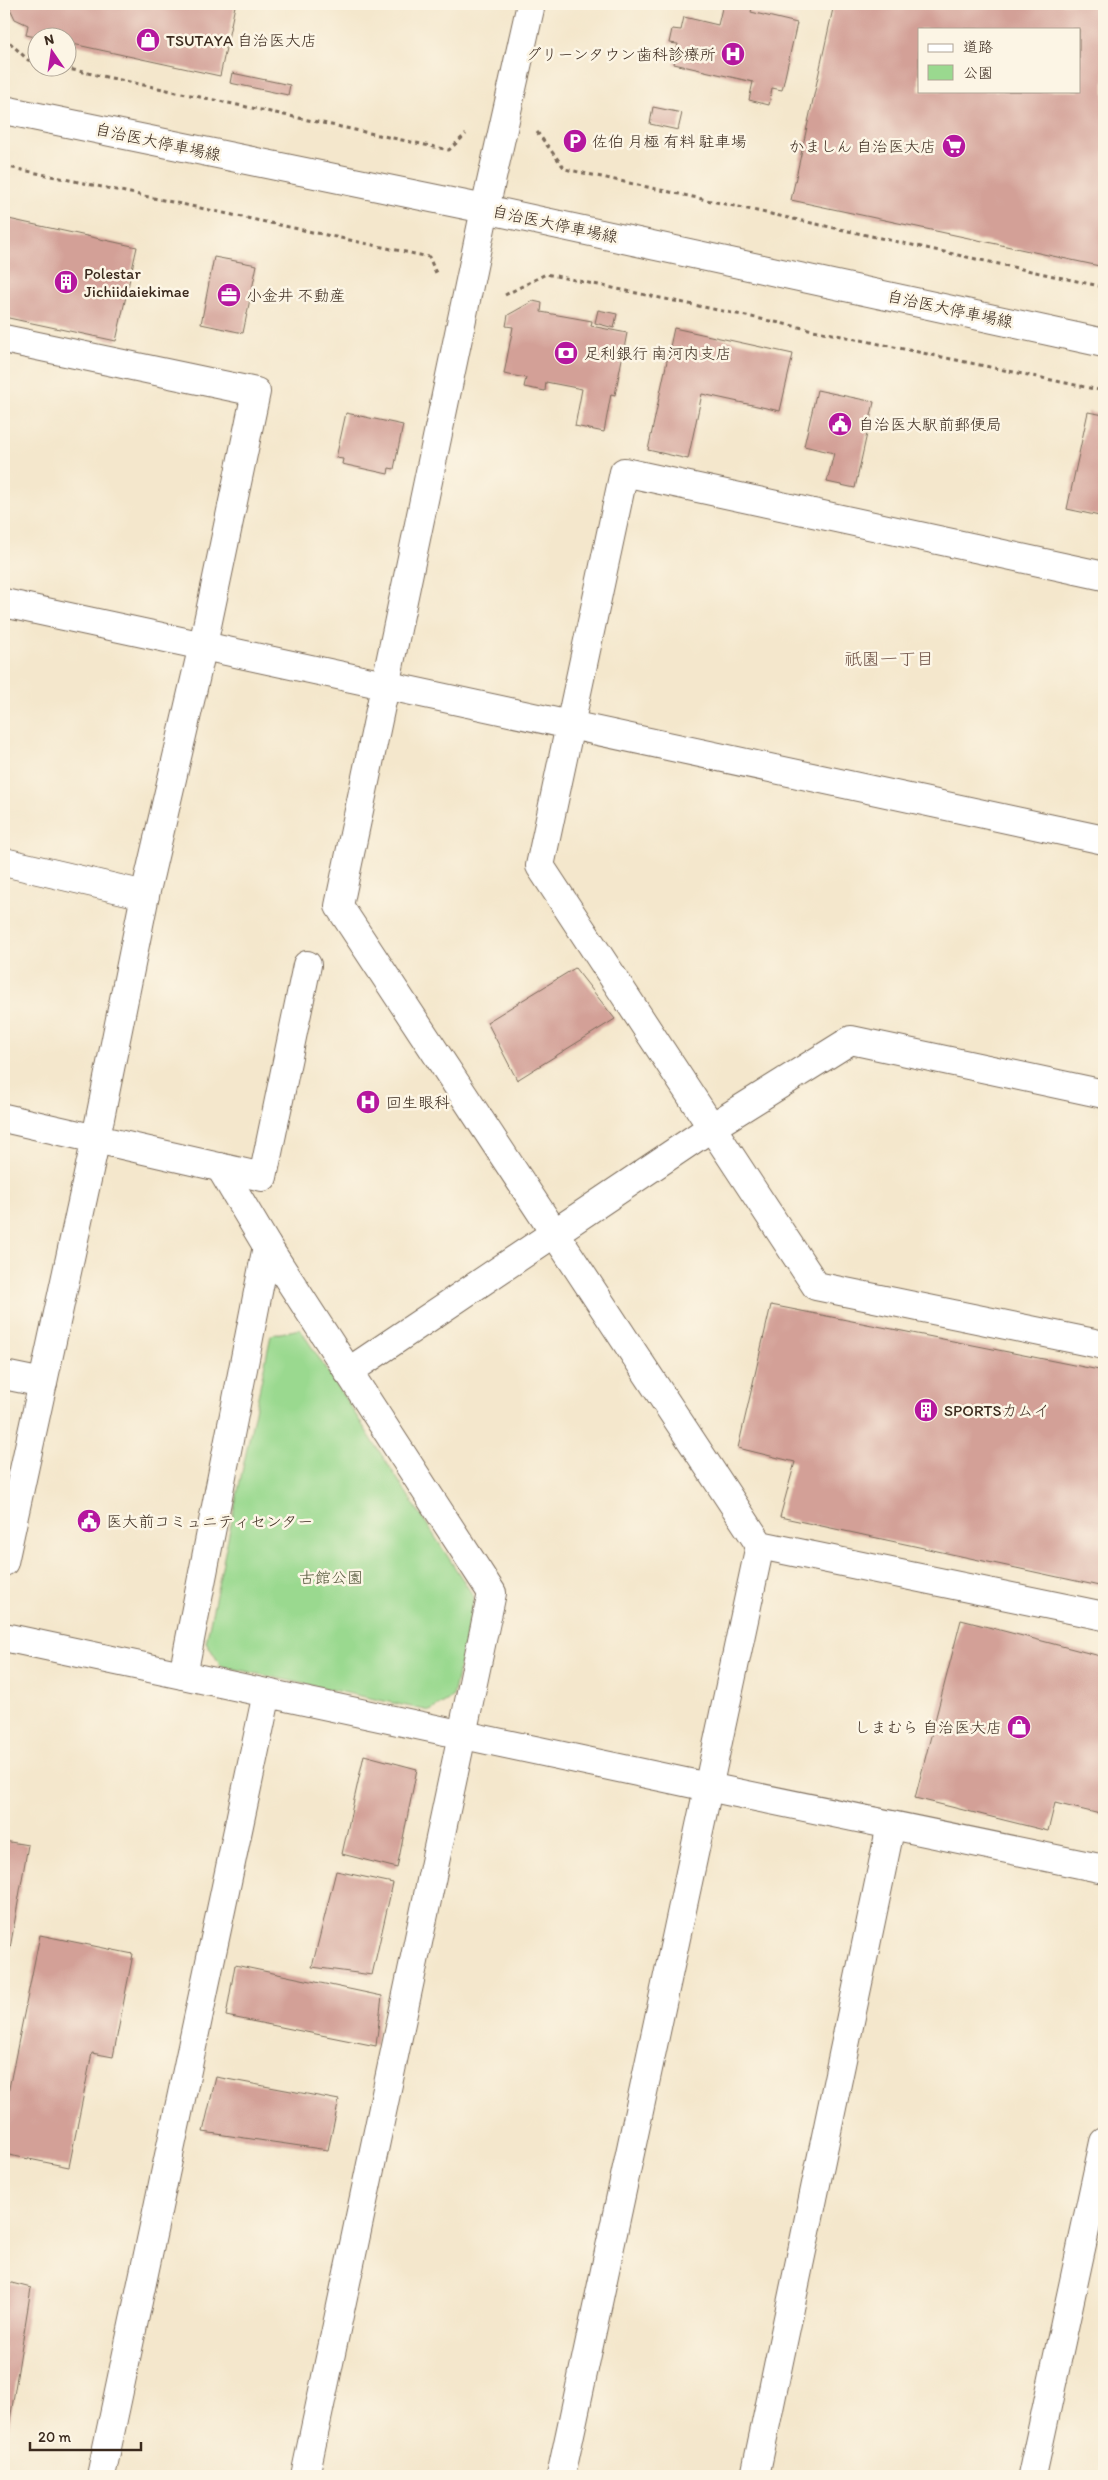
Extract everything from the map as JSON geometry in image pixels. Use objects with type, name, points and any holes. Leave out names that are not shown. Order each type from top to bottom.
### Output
[{"type":"street","points":[[531,4],[485,209],[340,906],[760,1545],[1104,1616]]},
{"type":"street","name":"自治医大停車場線","points":[[4,110],[485,209],[1104,343]]},
{"type":"street","points":[[4,339],[256,392],[203,645],[145,895],[96,1138],[4,1562]]},
{"type":"street","points":[[1104,576],[624,472],[540,866],[816,1286],[1104,1345]]},
{"type":"street","points":[[4,603],[1104,840]]},
{"type":"street","points":[[4,862],[145,895]]},
{"type":"street","points":[[4,1118],[263,1177],[307,965]]},
{"type":"street","points":[[348,1372],[556,1234],[712,1127],[851,1040],[1104,1094]]},
{"type":"street","points":[[220,1166],[348,1372],[492,1593],[464,1735],[306,2476]]},
{"type":"street","points":[[183,1675],[268,1246]]},
{"type":"street","points":[[4,1375],[43,1383]]},
{"type":"street","points":[[561,2476],[760,1545]]},
{"type":"street","points":[[4,1637],[708,1788],[1104,1869]]},
{"type":"street","points":[[101,2476],[267,1693]]},
{"type":"street","points":[[755,2476],[891,1825]]},
{"type":"street","points":[[1032,2476],[1104,2142]]},
{"type":"path","points":[[4,37],[28,60]]},
{"type":"path","points":[[78,71],[449,150],[470,130]]},
{"type":"path","points":[[4,166],[429,257],[439,279]]},
{"type":"path","points":[[565,169],[1104,287]]},
{"type":"path","points":[[505,294],[546,274],[1104,391]]},
{"type":"green space","name":"古館公園","points":[[300,1329],[474,1597],[453,1697],[430,1711],[221,1666],[206,1642],[271,1335]]},
{"type":"building","name":"TSUTAYA 自治医大店","points":[[8,4],[226,4],[235,6],[220,76],[78,45],[78,28],[28,28],[28,35],[26,35],[28,25],[15,19]]},
{"type":"building","name":"グリーンタウン歯科診療所","points":[[723,4],[753,4],[751,12],[797,23],[782,90],[772,88],[769,105],[749,100],[753,82],[674,64],[678,44],[669,43],[672,29],[681,30],[684,17],[718,25]]},
{"type":"building","name":"かましん 自治医大店","points":[[834,4],[1104,4],[1104,267],[791,200]]},
{"type":"building","points":[[232,73],[290,85],[288,95],[230,83]]},
{"type":"building","points":[[653,107],[682,113],[678,130],[650,124]]},
{"type":"building","name":"Polestar Jichiidaiekimae","points":[[4,218],[137,247],[116,341],[4,317]]},
{"type":"building","name":"小金井 不動産","points":[[214,257],[257,265],[243,333],[201,324]]},
{"type":"building","name":"足利銀行 南河内支店","points":[[533,301],[542,303],[541,312],[592,321],[591,326],[627,333],[615,395],[611,394],[604,432],[575,426],[582,389],[546,382],[545,391],[524,387],[526,378],[504,374],[513,327],[506,326],[508,315]]},
{"type":"building","points":[[598,310],[617,314],[614,328],[595,323]]},
{"type":"building","points":[[674,328],[793,354],[780,411],[702,394],[688,459],[648,450]]},
{"type":"building","name":"自治医大駅前郵便局","points":[[817,390],[874,402],[855,488],[827,482],[834,453],[804,446]]},
{"type":"building","points":[[1088,412],[1104,415],[1104,517],[1067,509]]},
{"type":"building","points":[[346,413],[403,425],[394,469],[389,468],[388,474],[342,464],[343,459],[336,458]]},
{"type":"building","points":[[4,635],[8,636],[5,665],[4,665]]},
{"type":"building","points":[[575,968],[615,1019],[517,1080],[487,1022]]},
{"type":"building","name":"SPORTSカムイ","points":[[771,1305],[1104,1371],[1104,1587],[780,1517],[795,1462],[738,1448]]},
{"type":"building","name":"しまむら 自治医大店","points":[[961,1620],[1104,1657],[1104,1815],[1055,1803],[1048,1831],[915,1798]]},
{"type":"building","points":[[364,1755],[417,1769],[397,1868],[342,1854]]},
{"type":"building","points":[[4,1841],[28,1845],[5,1977],[4,1977]]},
{"type":"building","points":[[336,1871],[393,1883],[372,1975],[312,1967]]},
{"type":"building","points":[[40,1935],[133,1954],[113,2057],[92,2053],[69,2167],[4,2154],[4,2113]]},
{"type":"building","points":[[235,1965],[382,1996],[376,2046],[226,2016]]},
{"type":"building","points":[[216,2077],[339,2100],[328,2150],[203,2132]]},
{"type":"building","points":[[4,2281],[31,2288],[5,2452],[4,2452]]},
{"type":"place","name":"TSUTAYA 自治医大店","points":[[148,40]]},
{"type":"place","name":"グリーンタウン歯科診療所","points":[[733,54]]},
{"type":"place","name":"佐伯 月極 有料 駐車場","points":[[575,141]]},
{"type":"place","name":"かましん 自治医大店","points":[[954,146]]},
{"type":"place","name":"Polestar Jichiidaiekimae","points":[[66,282]]},
{"type":"place","name":"小金井 不動産","points":[[229,295]]},
{"type":"place","name":"足利銀行 南河内支店","points":[[566,353]]},
{"type":"place","name":"自治医大駅前郵便局","points":[[840,424]]},
{"type":"place","name":"回生眼科","points":[[368,1102]]},
{"type":"place","name":"SPORTSカムイ","points":[[926,1410]]},
{"type":"place","name":"医大前コミュニティセンター","points":[[89,1521]]},
{"type":"place","name":"しまむら 自治医大店","points":[[1019,1727]]},
{"type":"district","name":"祇園一丁目","points":[[889,659]]}]
